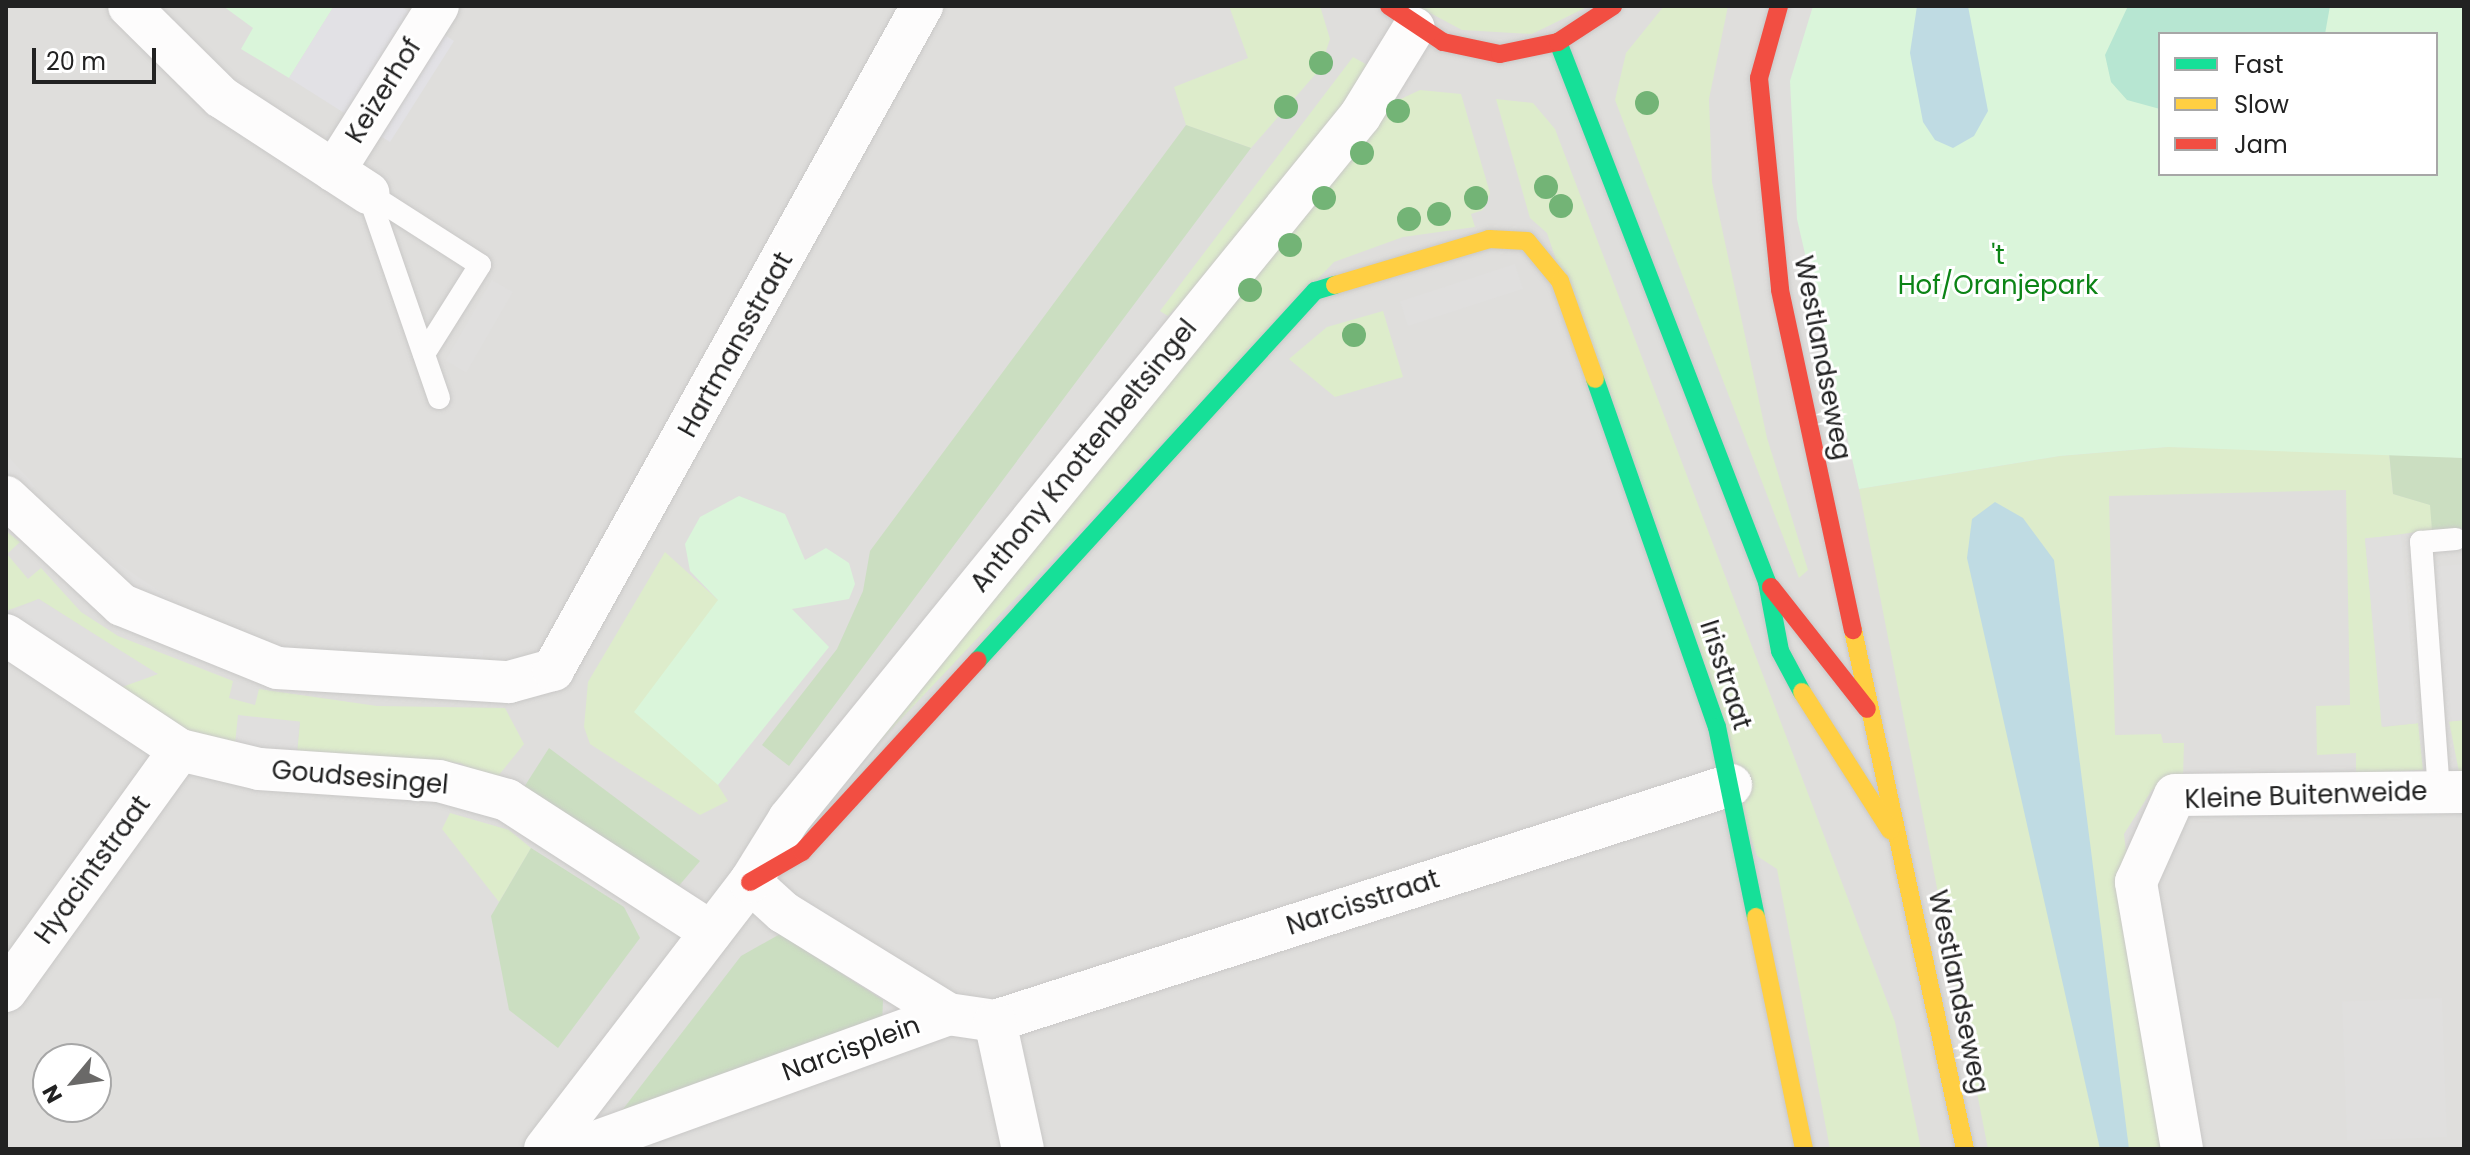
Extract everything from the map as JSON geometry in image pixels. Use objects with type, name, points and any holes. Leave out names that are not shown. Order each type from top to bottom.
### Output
[{"type":"street","name":"Keizerhof","points":[[129,6],[221,97],[351,182],[432,8]]},
{"type":"street","name":"Hartmansstraat","points":[[6,497],[122,605],[277,668],[393,679],[540,676],[575,638],[922,6]]},
{"type":"street","points":[[1402,17],[1473,51],[1558,42],[1613,6]]},
{"type":"street","name":"Westlandseweg","points":[[1779,6],[1759,78],[1764,185],[1780,290],[1965,1149]]},
{"type":"street","name":"Anthony Knottenbeltsingel","points":[[545,1149],[750,882],[789,819],[1360,116],[1402,17]]},
{"type":"street","name":"Westlandseweg","points":[[1558,42],[1767,582],[1780,651],[1828,742],[1901,845]]},
{"type":"street","name":"Anthony Knottenbeltsingel","points":[[750,882],[802,852],[1315,291],[1489,239],[1527,241]]},
{"type":"street","name":"Irisstraat","points":[[1527,241],[1560,281],[1731,785],[1804,1149]]},
{"type":"street","name":"Westlandseweg","points":[[1767,582],[1874,718]]},
{"type":"street","name":"Goudsesingel","points":[[6,635],[180,750],[259,769],[439,781],[507,800],[711,932]]},
{"type":"street","name":"Hyacintstraat","points":[[6,991],[180,750]]},
{"type":"street","name":"Narcisstraat","points":[[995,1021],[1731,785]]},
{"type":"street","name":"Kleine Buitenweide","points":[[2182,1149],[2136,882],[2175,795],[2451,792]]},
{"type":"street","name":"Narcisplein","points":[[750,882],[783,912],[948,1014]]},
{"type":"street","points":[[948,1014],[995,1021],[1023,1149]]},
{"type":"street","name":"Narcisplein","points":[[576,1149],[948,1014]]},
{"type":"lane","points":[[351,182],[424,354],[439,398]]},
{"type":"lane","name":"Keizerhof","points":[[351,182],[480,265],[424,354]]},
{"type":"lane","points":[[2451,792],[2421,542],[2456,539]]},
{"type":"shaded area","points":[[6,6],[2464,6],[2464,1149],[6,1149]]},
{"type":"shaded area","points":[[334,6],[400,6],[454,41],[390,142],[289,78]]},
{"type":"shaded area","points":[[1515,264],[1523,289],[1408,326],[1400,301]]},
{"type":"shaded area","points":[[492,280],[513,292],[466,373],[446,361]]},
{"type":"shaded area","points":[[6,454],[35,486],[24,497],[6,477]]},
{"type":"shaded area","points":[[55,507],[94,547],[174,601],[170,611],[145,600],[46,514]]},
{"type":"shaded area","points":[[2401,535],[2417,723],[2382,726],[2365,538]]},
{"type":"shaded area","points":[[2464,564],[2464,720],[2447,722],[2432,567]]},
{"type":"shaded area","points":[[38,599],[158,674],[119,688],[6,616]]},
{"type":"shaded area","points":[[483,650],[483,665],[372,655],[407,654]]},
{"type":"shaded area","points":[[238,715],[300,721],[296,753],[235,747]]},
{"type":"shaded area","points":[[2442,998],[2447,1137],[2347,1140],[2342,1001]]},
{"type":"green space","points":[[223,6],[334,6],[289,78],[241,49],[253,28]]},
{"type":"green space","points":[[1229,6],[1320,6],[1330,39],[1320,69],[1251,148],[1186,125],[1174,87],[1248,58]]},
{"type":"green space","points":[[1417,6],[1589,6],[1532,34],[1462,30]]},
{"type":"green space","points":[[1664,6],[1728,6],[1709,99],[1712,182],[1767,438],[1808,570],[1799,578],[1615,100],[1626,53]]},
{"type":"green space","name":"'t Hof/Oranjepark","points":[[1813,6],[2464,6],[2464,458],[2168,447],[2060,456],[1859,489],[1797,219],[1790,81]]},
{"type":"green space","points":[[2128,6],[2330,6],[2325,32],[2158,32],[2158,108],[2127,100],[2111,82],[2105,55]]},
{"type":"green space","points":[[1353,57],[1369,66],[1364,83],[1244,240],[1168,316],[1160,311]]},
{"type":"green space","points":[[1420,90],[1461,94],[1490,193],[1483,210],[1471,214],[1475,227],[1403,237],[1334,262],[865,757],[1388,105]]},
{"type":"green space","points":[[1496,99],[1533,103],[1555,129],[1895,1022],[1921,1149],[1830,1149],[1777,869],[1757,856],[1547,233],[1530,218]]},
{"type":"green space","points":[[1186,125],[1251,148],[789,766],[762,745],[837,649],[863,591],[870,551]]},
{"type":"green space","points":[[1383,311],[1403,377],[1335,397],[1289,359],[1327,327]]},
{"type":"green space","points":[[2168,447],[2389,452],[2393,494],[2431,505],[2432,530],[2365,539],[2383,727],[2418,723],[2423,770],[2356,773],[2356,753],[2317,755],[2316,706],[2350,705],[2346,490],[2109,496],[2115,735],[2161,734],[2163,743],[2184,743],[2183,776],[2152,790],[2124,834],[2161,1149],[1988,1149],[1859,489],[2060,456]]},
{"type":"green space","points":[[2389,452],[2464,458],[2464,528],[2432,530],[2430,505],[2393,494]]},
{"type":"green space","points":[[739,496],[785,514],[805,560],[826,548],[849,563],[855,584],[849,599],[792,609],[829,647],[718,785],[634,712],[718,600],[690,571],[685,544],[700,517]]},
{"type":"green space","points":[[6,531],[20,542],[7,554],[28,579],[41,568],[81,612],[118,636],[233,681],[229,698],[255,705],[259,689],[377,706],[505,708],[524,744],[494,781],[460,763],[297,754],[300,722],[234,747],[180,728],[119,688],[157,674],[39,599],[6,611]]},
{"type":"green space","points":[[665,552],[718,600],[718,785],[728,801],[700,815],[590,744],[584,727],[588,682]]},
{"type":"green space","points":[[2464,720],[2464,771],[2459,772],[2449,721]]},
{"type":"green space","points":[[549,748],[700,861],[677,888],[519,795]]},
{"type":"green space","points":[[450,813],[509,830],[531,848],[499,902],[442,829]]},
{"type":"green space","points":[[531,848],[624,907],[640,938],[558,1048],[509,1010],[491,916]]},
{"type":"green space","points":[[780,934],[883,1000],[882,1025],[620,1113],[741,956]]},
{"type":"water","points":[[1917,6],[1968,6],[1988,111],[1974,136],[1953,148],[1935,140],[1923,122],[1910,53]]},
{"type":"water","points":[[1995,502],[2023,518],[2054,560],[2129,1149],[2100,1149],[1967,558],[1972,519]]},
{"type":"traffic: fast","points":[[1558,42],[1767,582],[1780,651],[1802,692]]},
{"type":"traffic: fast","points":[[978,660],[1315,291],[1335,285]]},
{"type":"traffic: fast","points":[[1595,379],[1717,727],[1756,917]]},
{"type":"traffic: slow","points":[[1335,285],[1489,239],[1527,241],[1560,281],[1595,379]]},
{"type":"traffic: slow","points":[[1853,630],[1965,1149]]},
{"type":"traffic: slow","points":[[1802,692],[1890,830]]},
{"type":"traffic: slow","points":[[1756,917],[1804,1149]]},
{"type":"traffic: jam","points":[[1389,6],[1443,42],[1500,54],[1558,42],[1613,6]]},
{"type":"traffic: jam","points":[[1779,6],[1759,78],[1780,290],[1853,630]]},
{"type":"traffic: jam","points":[[1771,587],[1867,709]]},
{"type":"traffic: jam","points":[[750,882],[802,852],[978,660]]}]
